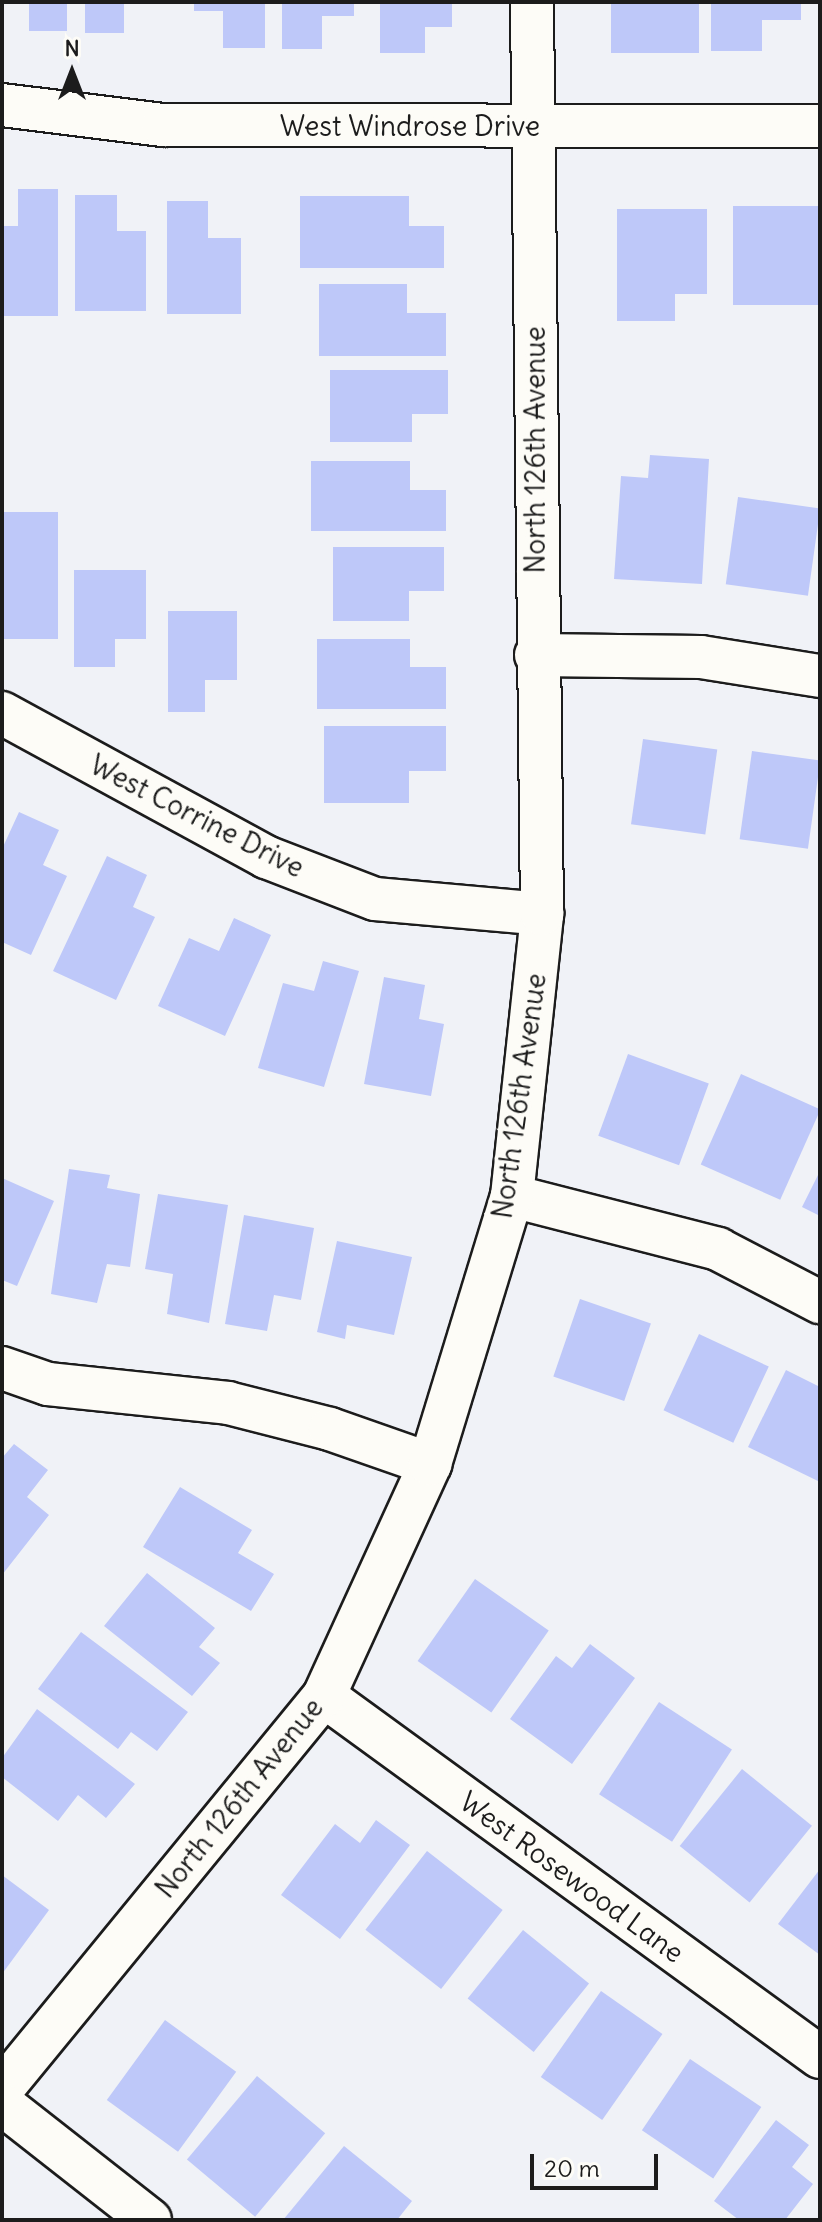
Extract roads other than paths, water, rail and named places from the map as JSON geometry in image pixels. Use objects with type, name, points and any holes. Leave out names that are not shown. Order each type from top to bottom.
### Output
[{"type":"street","name":"North 126th Avenue","points":[[2,2089],[324,1696],[430,1464],[512,1196],[542,914],[536,655],[532,2]]},
{"type":"street","name":"West Windrose Drive","points":[[2,105],[163,125],[820,126]]},
{"type":"street","points":[[536,655],[701,657],[820,676]]},
{"type":"street","name":"West Corrine Drive","points":[[2,713],[266,857],[375,899],[542,914]]},
{"type":"street","points":[[512,1196],[718,1249],[820,1302]]},
{"type":"street","points":[[2,1368],[48,1384],[228,1403],[330,1429],[430,1464]]},
{"type":"street","name":"West Rosewood Lane","points":[[324,1696],[820,2057]]},
{"type":"street","points":[[2,2104],[150,2220]]}]
